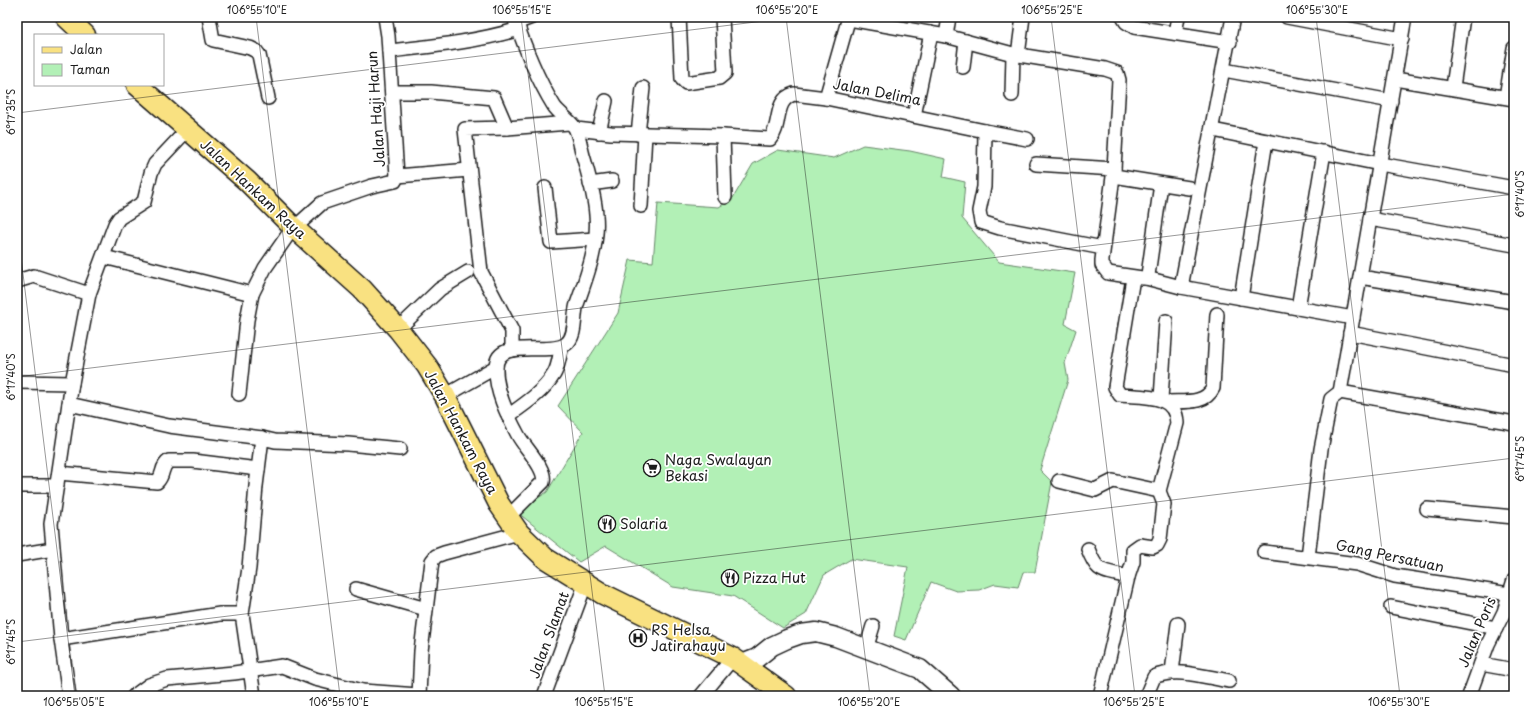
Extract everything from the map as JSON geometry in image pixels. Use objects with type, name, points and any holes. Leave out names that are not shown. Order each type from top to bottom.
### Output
[{"type":"main road","points":[[66,17],[84,34]]},
{"type":"main road","name":"Jalan Hankam Raya","points":[[138,86],[247,181],[294,228],[362,290],[398,329],[427,366],[446,396],[484,478],[508,516],[519,533],[545,558],[585,585],[747,663],[786,696]]},
{"type":"street","points":[[209,17],[213,40],[250,48],[259,55],[268,98]]},
{"type":"street","name":"Jalan Haji Harun","points":[[294,228],[322,203],[372,186],[395,181],[397,176],[392,92],[385,17]]},
{"type":"street","points":[[389,51],[461,43],[495,36],[517,23],[532,17]]},
{"type":"street","points":[[679,17],[682,80],[686,83],[719,78],[725,73],[722,17]]},
{"type":"street","points":[[946,36],[949,17]]},
{"type":"street","points":[[1012,95],[1016,55],[1023,17]]},
{"type":"street","points":[[1123,17],[1126,22],[1134,27],[1175,32],[1230,42]]},
{"type":"street","points":[[1175,32],[1178,17]]},
{"type":"street","points":[[1181,287],[1230,42],[1233,17]]},
{"type":"street","points":[[1287,17],[1402,39]]},
{"type":"street","points":[[1308,557],[1321,449],[1331,399],[1340,392],[1406,17]]},
{"type":"street","points":[[1453,88],[1463,17]]},
{"type":"street","points":[[826,98],[849,18],[946,36],[1016,55],[1105,69],[1117,73],[1119,80],[1114,172],[1102,265],[1108,273],[1353,318]]},
{"type":"street","points":[[508,416],[534,397],[545,386],[555,373],[562,347],[571,337],[577,305],[584,288],[595,239],[596,215],[590,184],[572,126],[554,107],[547,94],[517,23]]},
{"type":"street","points":[[914,116],[931,34]]},
{"type":"street","points":[[963,67],[966,41]]},
{"type":"street","points":[[1394,79],[1510,98],[1514,48]]},
{"type":"street","points":[[1224,70],[1391,101]]},
{"type":"street","points":[[640,206],[643,88]]},
{"type":"street","points":[[392,92],[431,92],[494,98],[507,128]]},
{"type":"street","name":"Jalan Delima","points":[[469,170],[465,128],[572,126],[599,132],[723,136],[770,140],[774,134],[782,103],[789,95],[800,94],[1027,139]]},
{"type":"street","points":[[599,132],[606,101]]},
{"type":"street","points":[[69,696],[61,639],[51,524],[72,383],[89,294],[119,218],[144,202],[151,173],[155,164],[188,129]]},
{"type":"street","points":[[1213,130],[1380,164],[1514,188]]},
{"type":"street","points":[[985,131],[984,187],[979,211],[982,222],[1103,248]]},
{"type":"street","points":[[723,136],[725,197]]},
{"type":"street","points":[[1241,298],[1266,141]]},
{"type":"street","points":[[1298,308],[1324,152]]},
{"type":"street","points":[[1036,164],[1114,172],[1161,184],[1189,188]]},
{"type":"street","points":[[397,176],[469,170],[481,272],[512,331],[512,350]]},
{"type":"street","points":[[590,184],[612,181]]},
{"type":"street","points":[[1161,184],[1158,196],[1149,271],[1140,278],[1115,387],[1120,395],[1164,400],[1201,400],[1211,393],[1213,388],[1217,314]]},
{"type":"street","points":[[545,188],[551,242],[595,239]]},
{"type":"street","points":[[1370,219],[1514,245]]},
{"type":"street","points":[[239,394],[246,320],[252,294],[264,268],[294,228]]},
{"type":"street","points":[[104,257],[252,294]]},
{"type":"street","points":[[398,329],[440,289],[468,272]]},
{"type":"street","points":[[17,280],[34,276],[89,294]]},
{"type":"street","points":[[1360,277],[1514,302]]},
{"type":"street","points":[[1100,696],[1128,577],[1133,562],[1133,550],[1140,545],[1153,547],[1157,545],[1160,539],[1164,504],[1159,491],[1177,423],[1177,414],[1164,400],[1166,321]]},
{"type":"street","points":[[1350,333],[1514,365]]},
{"type":"street","points":[[446,396],[492,370],[500,354],[512,350],[562,347]]},
{"type":"street","points":[[492,370],[508,416],[519,437],[539,466],[544,478],[543,482],[508,516]]},
{"type":"street","points":[[17,382],[72,383]]},
{"type":"street","points":[[1340,392],[1514,423]]},
{"type":"street","points":[[69,404],[170,426],[275,441],[348,444],[400,449]]},
{"type":"street","points":[[254,696],[242,614],[249,568],[262,438]]},
{"type":"street","points":[[17,486],[58,479],[157,482],[162,477],[164,467],[169,461],[193,461],[258,469]]},
{"type":"street","points":[[1059,481],[1095,490],[1113,481],[1159,491]]},
{"type":"street","points":[[1427,509],[1514,517]]},
{"type":"street","points":[[138,695],[156,682],[168,679],[250,671],[282,666],[316,679],[363,691],[418,696],[432,560],[436,556],[519,533]]},
{"type":"street","points":[[17,555],[53,549]]},
{"type":"street","points":[[1088,549],[1093,563],[1098,569],[1128,577]]},
{"type":"street","name":"Gang Persatuan","points":[[1264,552],[1357,564],[1396,576],[1509,594]]},
{"type":"street","name":"Jalan Poris","points":[[1469,696],[1488,644],[1496,628],[1509,613],[1509,594],[1514,580]]},
{"type":"street","name":"Jalan Slamat","points":[[544,696],[585,585]]},
{"type":"street","points":[[356,589],[426,609]]},
{"type":"street","points":[[1391,607],[1496,628]]},
{"type":"street","points":[[61,639],[220,614],[242,614]]},
{"type":"street","points":[[1172,672],[1178,624]]},
{"type":"street","points":[[866,649],[874,626]]},
{"type":"street","points":[[700,696],[772,646],[801,634],[816,632],[920,669],[951,696]]},
{"type":"street","points":[[1481,664],[1514,670]]},
{"type":"street","points":[[1146,696],[1154,678],[1172,672],[1229,681]]},
{"type":"green space","points":[[863,145],[910,151],[946,159],[943,177],[965,182],[962,218],[999,262],[1075,273],[1065,324],[1076,330],[1065,363],[1068,380],[1040,470],[1052,482],[1035,572],[1023,572],[1018,587],[995,584],[979,590],[956,591],[931,582],[906,640],[894,636],[908,567],[851,559],[824,575],[806,614],[783,628],[733,596],[673,587],[606,546],[579,562],[517,512],[547,492],[583,432],[558,406],[618,313],[630,260],[653,262],[658,203],[719,207],[733,198],[753,164],[778,150],[834,158]]},
{"type":"place","name":"Naga Swalayan Bekasi","points":[[652,468]]},
{"type":"place","name":"Solaria","points":[[607,524]]},
{"type":"place","name":"Pizza Hut","points":[[730,578]]},
{"type":"place","name":"RS Helsa Jatirahayu","points":[[638,638]]}]
